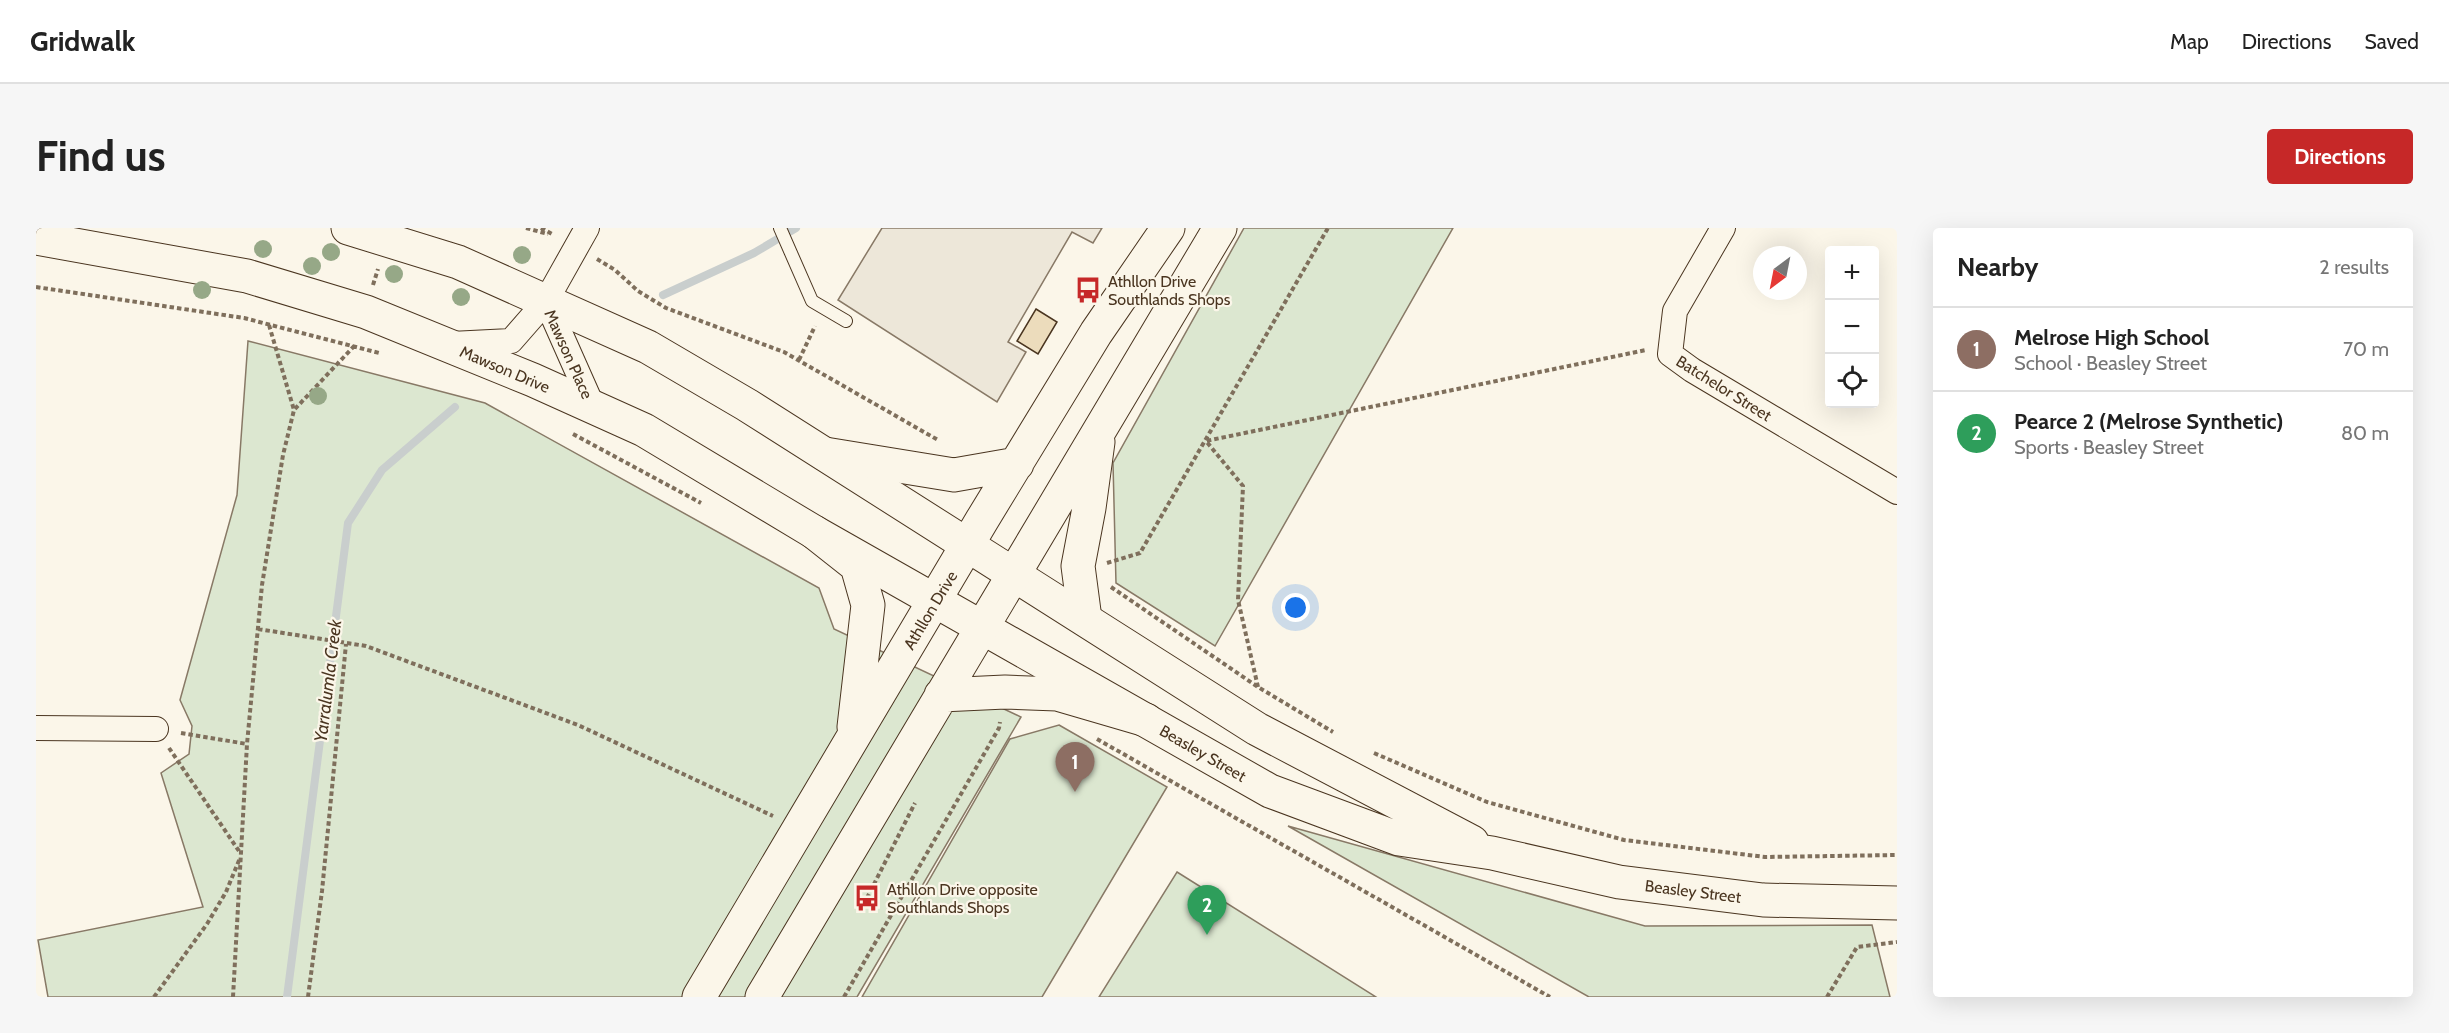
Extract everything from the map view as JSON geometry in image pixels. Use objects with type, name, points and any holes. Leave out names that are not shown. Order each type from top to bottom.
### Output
[{"type":"main road","points":[[348,228],[458,262],[648,347],[825,454],[968,545]]},
{"type":"main road","name":"Athllon Drive","points":[[699,997],[1096,333],[1168,228]]},
{"type":"main road","points":[[762,997],[1220,228]]},
{"type":"main road","name":"Mawson Drive","points":[[36,238],[74,237],[247,276],[366,312],[449,345],[644,430],[814,532],[935,601]]},
{"type":"main road","points":[[1085,619],[1078,566],[1089,508],[1099,428]]},
{"type":"main road","points":[[825,454],[954,475],[1017,464]]},
{"type":"main road","points":[[814,532],[857,566],[868,604],[853,738]]},
{"type":"main road","name":"Beasley Street","points":[[968,545],[1257,729],[1492,853]]},
{"type":"main road","name":"Beasley Street","points":[[935,601],[1270,791],[1399,839],[1492,853],[1619,882],[1763,900],[1897,903]]},
{"type":"main road","points":[[941,695],[1005,692],[1057,694],[1146,720]]},
{"type":"street","name":"Mawson Place","points":[[449,345],[511,341],[546,301],[587,228]]},
{"type":"street","name":"Batchelor Street","points":[[1723,228],[1675,311],[1670,354],[1692,370],[1897,492]]},
{"type":"street","name":"Mawson Place","points":[[546,301],[593,407]]},
{"type":"street","points":[[36,728],[156,729]]},
{"type":"lane","points":[[780,228],[812,301],[846,321]]},
{"type":"path","points":[[526,228],[554,235],[542,228]]},
{"type":"path","points":[[1140,554],[1328,228]]},
{"type":"path","points":[[598,259],[615,270],[638,291],[666,308],[784,352],[948,446]]},
{"type":"path","points":[[36,287],[244,318],[356,345],[386,355]]},
{"type":"path","points":[[269,324],[294,410]]},
{"type":"path","points":[[1206,441],[1672,344]]},
{"type":"path","points":[[233,997],[247,744],[271,518],[283,454],[294,410],[356,345]]},
{"type":"path","points":[[567,431],[702,503]]},
{"type":"path","points":[[1206,441],[1243,486],[1238,600],[1258,687]]},
{"type":"path","points":[[1110,586],[1258,687],[1336,734]]},
{"type":"path","points":[[258,629],[366,646],[578,725],[763,810],[798,829]]},
{"type":"path","points":[[308,997],[322,891],[346,644]]},
{"type":"path","points":[[844,997],[999,728]]},
{"type":"path","points":[[156,729],[247,744]]},
{"type":"path","points":[[156,729],[241,854]]},
{"type":"path","points":[[1090,735],[1550,997]]},
{"type":"path","points":[[1367,750],[1486,802],[1624,840],[1765,857],[1897,855]]},
{"type":"path","points":[[867,898],[920,795]]},
{"type":"path","points":[[154,997],[207,924],[226,892],[241,854]]},
{"type":"path","points":[[1827,997],[1857,947],[1897,942]]},
{"type":"green space","points":[[1244,228],[1453,228],[1215,646],[1116,583],[1113,463]]},
{"type":"green space","points":[[248,341],[485,403],[819,588],[834,629],[1021,717],[857,997],[48,997],[38,940],[203,907],[161,773],[189,754],[192,726],[180,700],[237,495]]},
{"type":"green space","points":[[1059,725],[1167,787],[1042,997],[862,997],[1010,739]]},
{"type":"green space","points":[[1288,826],[1645,926],[1872,925],[1890,997],[1589,997]]},
{"type":"green space","points":[[1177,872],[1376,997],[1099,997]]},
{"type":"shaded area","points":[[882,228],[1102,228],[1093,243],[1072,232],[1008,342],[1026,352],[997,402],[838,300]]},
{"type":"building","points":[[1036,309],[1057,322],[1038,354],[1017,341]]},
{"type":"waterway","name":"Yarralumla Creek","points":[[663,295],[754,253],[796,228]]},
{"type":"waterway","name":"Yarralumla Creek","points":[[287,997],[348,523],[382,470],[455,407]]},
{"type":"place","name":"Athllon Drive Southlands Shops","points":[[1088,290]]},
{"type":"place","name":"Melrose High School","points":[[1075,792]]},
{"type":"place","name":"Athllon Drive opposite Southlands Shops","points":[[867,898]]},
{"type":"place","name":"Pearce 2 (Melrose Synthetic)","points":[[1207,935]]}]
